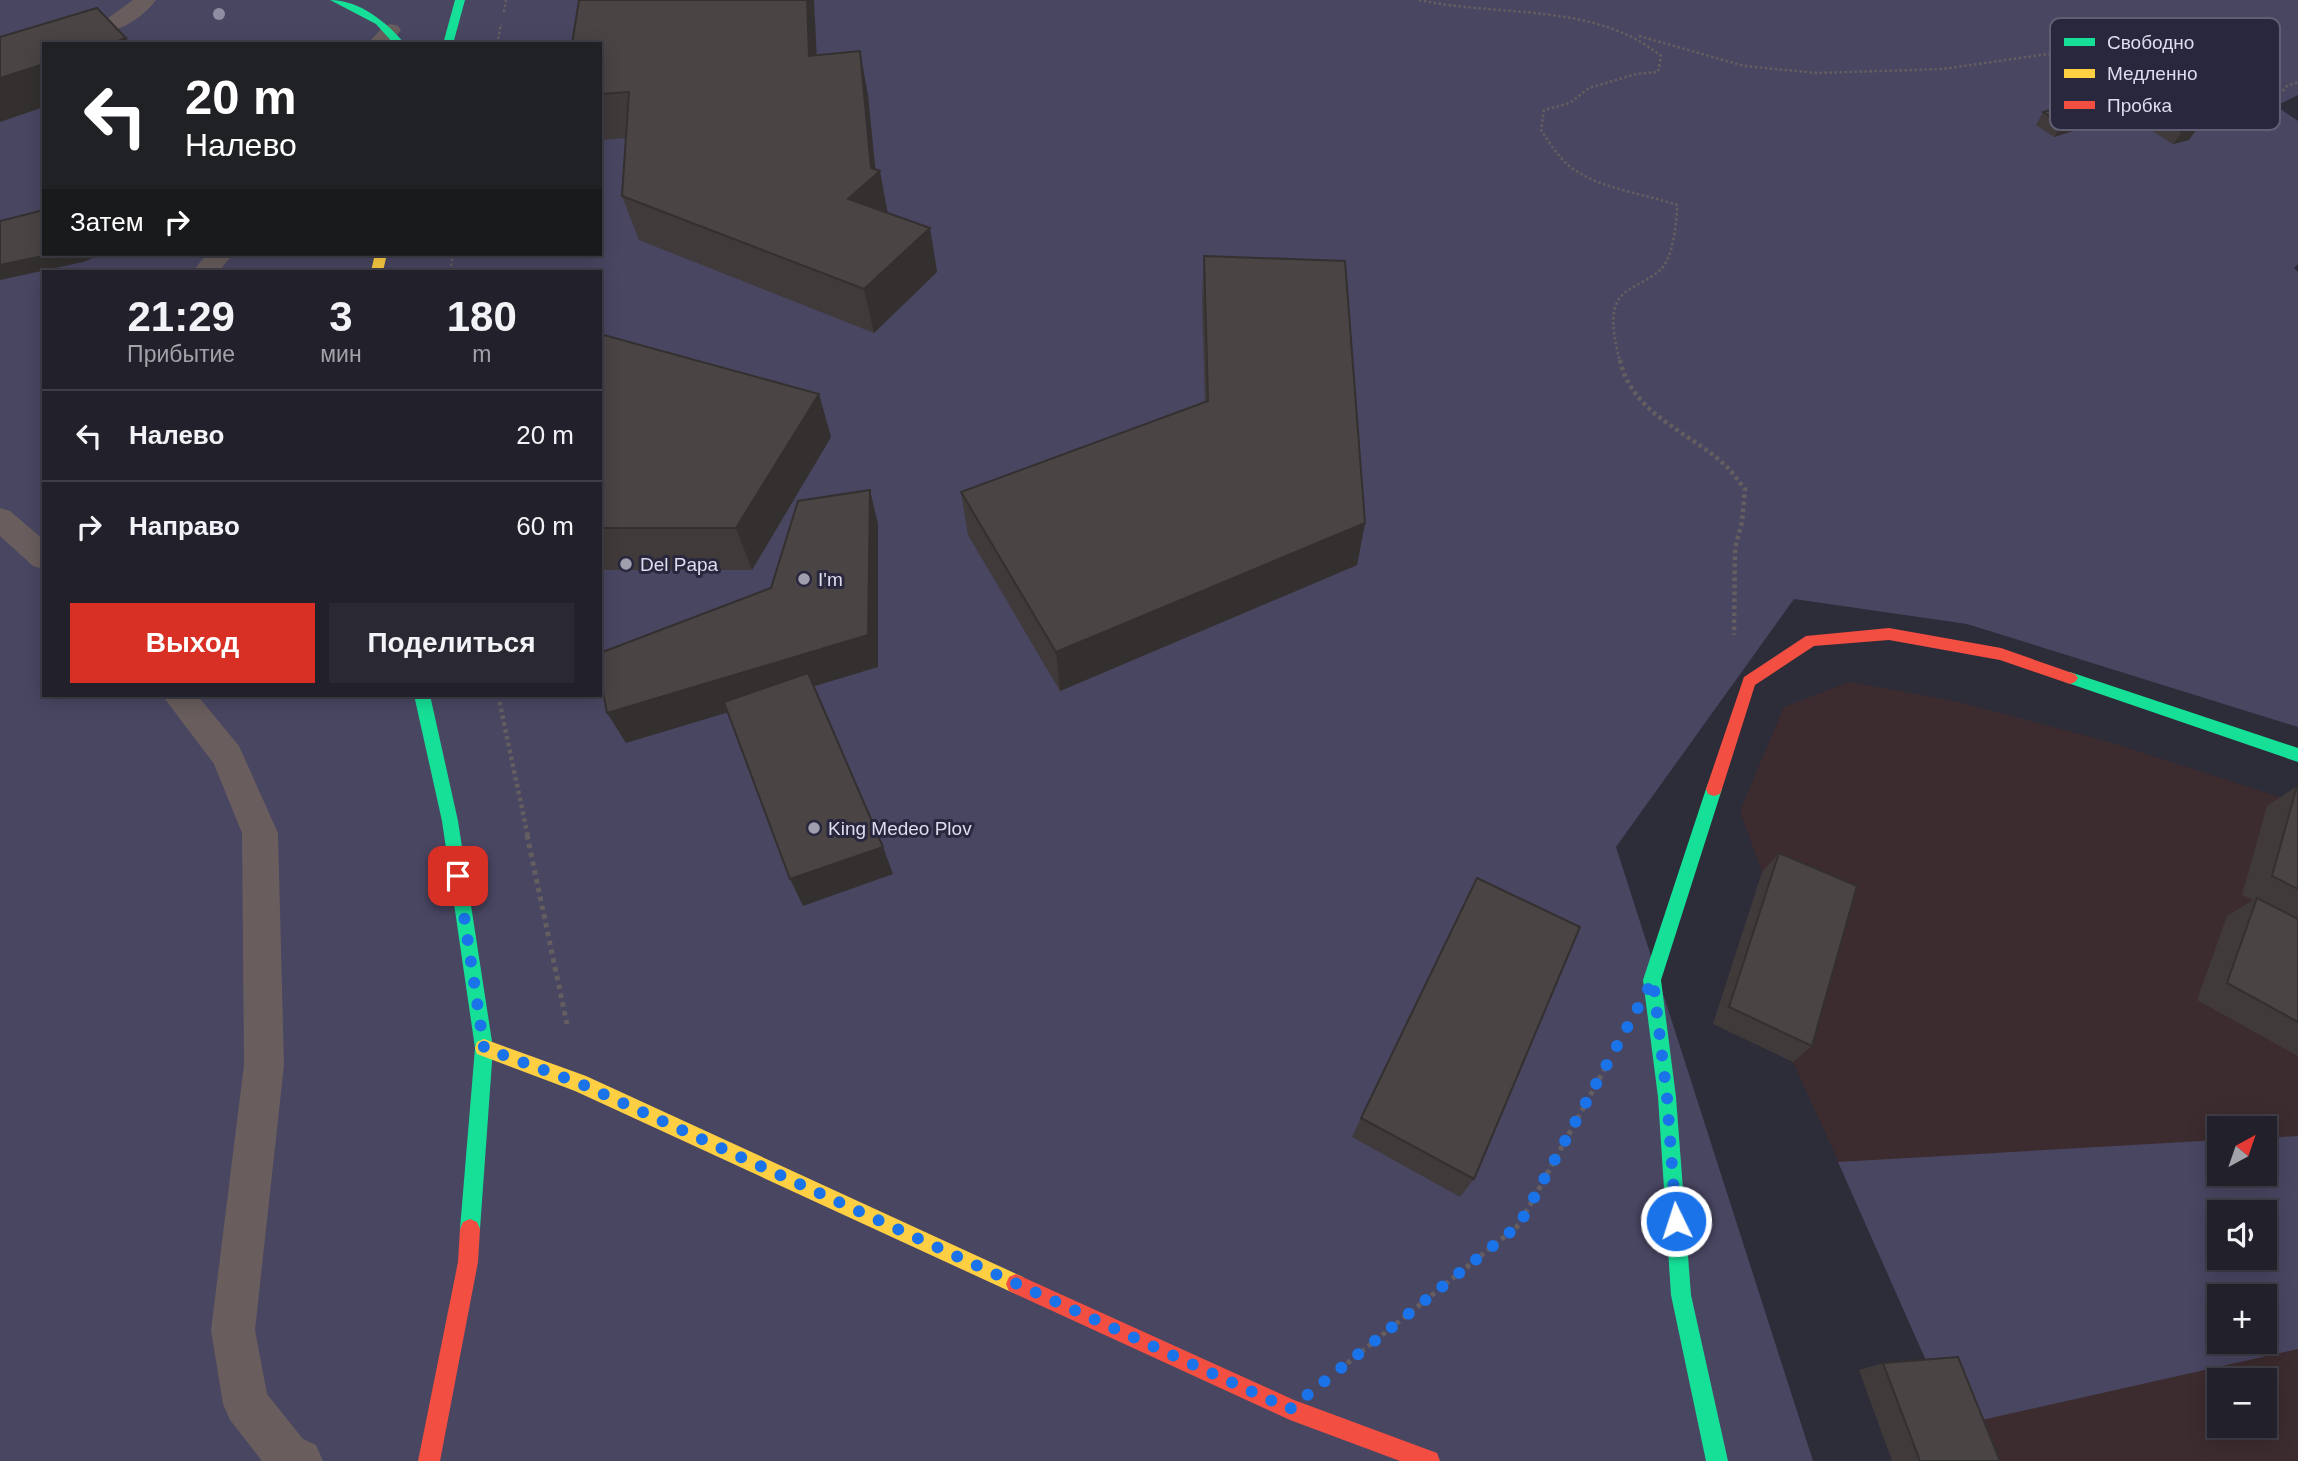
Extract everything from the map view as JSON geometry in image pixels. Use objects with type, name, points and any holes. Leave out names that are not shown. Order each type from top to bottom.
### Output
[{"type":"street","points":[[335,0],[363,11],[389,39]]},
{"type":"street","points":[[448,42],[460,0]]},
{"type":"street","points":[[1717,1461],[1681,1295],[1667,1097],[1653,980],[1749,681],[1811,640],[1889,634],[2001,654],[2298,755]]},
{"type":"street","points":[[422,697],[450,821],[484,1048],[468,1262],[429,1461]]},
{"type":"street","points":[[484,1048],[579,1083],[1290,1409],[1429,1461]]},
{"type":"lane","points":[[55,42],[111,25],[146,0]]},
{"type":"lane","points":[[206,270],[219,256]]},
{"type":"lane","points":[[0,519],[42,556]]},
{"type":"lane","points":[[180,697],[227,755]]},
{"type":"lane","points":[[208,697],[227,755],[260,833],[264,1065],[233,1330],[246,1404],[287,1456],[299,1461]]},
{"type":"path","points":[[1419,0],[1529,13],[1624,32],[1744,66],[1817,73],[1943,69],[2050,54]]},
{"type":"path","points":[[1624,32],[1652,45],[1661,56],[1658,72],[1636,74],[1589,88],[1570,103],[1544,110],[1541,130],[1555,151],[1575,171],[1616,188],[1654,196],[1677,205],[1677,228],[1662,270],[1623,293],[1615,309],[1614,331],[1623,375],[1652,413],[1727,467],[1745,489],[1742,522],[1735,548],[1734,644],[1738,664],[1749,681]]},
{"type":"path","points":[[2280,92],[2298,82]]},
{"type":"path","points":[[498,697],[579,1083]]},
{"type":"path","points":[[1290,1409],[1519,1225],[1614,1051]]},
{"type":"shaded area","points":[[0,0],[2298,0],[2298,95],[2280,104],[2280,18],[2050,18],[2050,130],[2280,130],[2280,109],[2298,121],[2298,264],[2294,268],[2298,272],[2298,727],[1967,624],[1794,599],[1616,847],[1813,1461],[0,1461]]},
{"type":"shaded area","points":[[1849,682],[1954,701],[2106,741],[2298,803],[2298,1461],[1969,1461],[1931,1364],[1793,1062],[1762,872],[1740,811],[1784,707]]},
{"type":"shaded area","points":[[2298,1136],[2298,1349],[2277,1354],[2277,1284],[2207,1284],[2207,1354],[2276,1354],[1955,1426],[1838,1162],[2207,1141],[2207,1186],[2277,1186],[2277,1137]]},
{"type":"building","points":[[579,0],[807,0],[809,56],[860,51],[871,168],[880,171],[848,199],[930,228],[864,289],[622,196],[629,92],[602,94],[602,42],[572,42]]},
{"type":"building","points":[[97,8],[126,38],[115,42],[42,42],[42,65],[0,78],[0,37]]},
{"type":"building","points":[[42,210],[43,256],[0,265],[0,221]]},
{"type":"building","points":[[1204,256],[1345,261],[1365,523],[1056,652],[961,492],[1208,401]]},
{"type":"building","points":[[602,335],[819,394],[736,528],[602,528]]},
{"type":"building","points":[[870,490],[868,635],[607,713],[602,687],[602,652],[771,588],[798,501]]},
{"type":"building","points":[[808,673],[883,847],[790,879],[724,702]]},
{"type":"building","points":[[2298,786],[2298,889],[2272,876]]},
{"type":"building","points":[[1779,853],[1857,886],[1812,1046],[1729,1007]]},
{"type":"building","points":[[1477,878],[1580,927],[1474,1179],[1361,1118]]},
{"type":"building","points":[[2257,898],[2298,919],[2298,1022],[2227,983]]},
{"type":"building","points":[[1958,1357],[2000,1461],[1920,1461],[1883,1363]]},
{"type":"traffic: fast","points":[[335,0],[379,22],[398,42]]},
{"type":"traffic: fast","points":[[449,42],[460,0]]},
{"type":"traffic: fast","points":[[2070,678],[2298,755]]},
{"type":"traffic: fast","points":[[422,697],[450,821],[484,1048],[470,1229]]},
{"type":"traffic: fast","points":[[1714,789],[1652,980],[1667,1097],[1681,1295],[1717,1461]]},
{"type":"traffic: slow","points":[[377,270],[381,256]]},
{"type":"traffic: slow","points":[[484,1048],[579,1083],[1016,1284]]},
{"type":"traffic: jam","points":[[1714,789],[1749,681],[1811,640],[1889,634],[2001,654],[2070,678]]},
{"type":"traffic: jam","points":[[429,1461],[468,1262],[470,1229]]},
{"type":"traffic: jam","points":[[1016,1284],[1290,1409],[1429,1461]]},
{"type":"place","name":"Del Papa","points":[[626,564]]},
{"type":"place","name":"I'm","points":[[804,579]]},
{"type":"place","name":"King Medeo Plov","points":[[814,828]]},
{"type":"route","points":[[458,876],[484,1048],[579,1083],[1290,1409],[1519,1225],[1653,980],[1667,1097],[1676,1221]]}]
